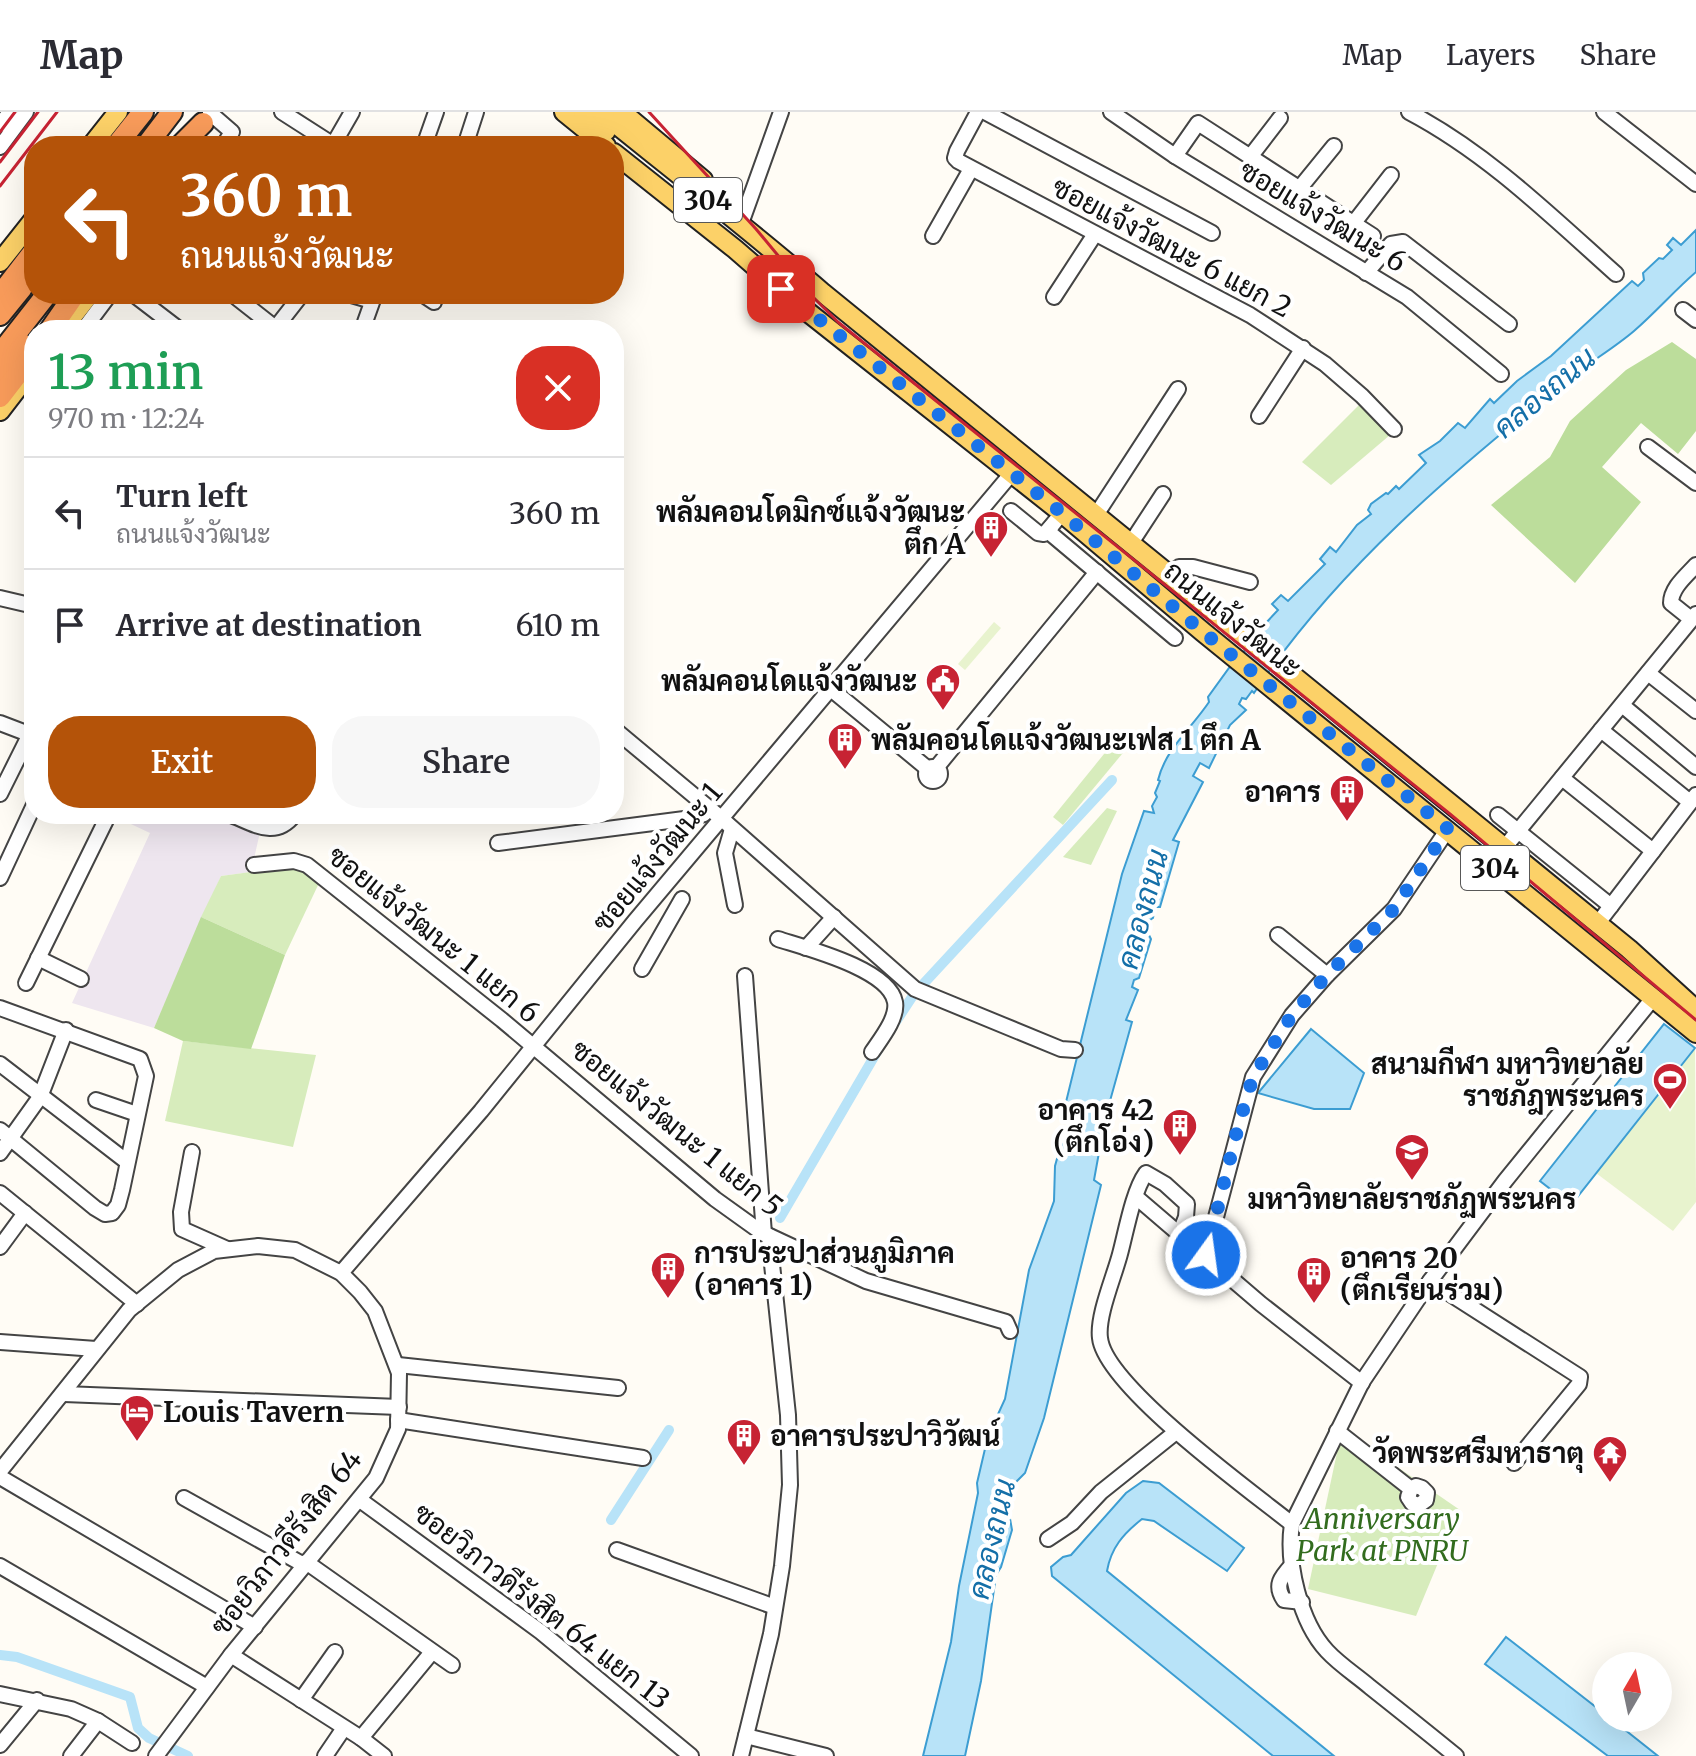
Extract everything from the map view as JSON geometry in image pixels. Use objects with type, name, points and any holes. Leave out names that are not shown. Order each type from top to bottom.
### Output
[{"type":"highway","points":[[110,136],[128,112]]},
{"type":"highway","points":[[124,136],[143,112]]},
{"type":"highway","points":[[141,136],[160,112]]},
{"type":"highway","points":[[154,136],[172,112]]},
{"type":"highway","points":[[189,136],[208,116]]},
{"type":"highway","points":[[0,280],[24,250]]},
{"type":"highway","points":[[0,295],[24,264]]},
{"type":"highway","points":[[0,315],[24,285]]},
{"type":"highway","points":[[0,332],[24,302]]},
{"type":"highway","points":[[27,320],[39,304]]},
{"type":"highway","points":[[43,320],[55,304]]},
{"type":"highway","points":[[0,354],[24,323]]},
{"type":"highway","points":[[0,374],[24,345]]},
{"type":"highway","points":[[0,397],[24,366]]},
{"type":"main road","points":[[99,136],[118,112]]},
{"type":"main road","points":[[564,112],[594,136]]},
{"type":"main road","name":"ถนนแจ้งวัฒนะ","points":[[583,112],[617,136]]},
{"type":"main road","name":"ถนนแจ้งวัฒนะ","points":[[601,112],[710,219],[735,249]]},
{"type":"main road","name":"ถนนแจ้งวัฒนะ","points":[[622,112],[703,179],[758,237]]},
{"type":"main road","points":[[197,136],[208,116]]},
{"type":"main road","name":"ถนนแจ้งวัฒนะ","points":[[624,141],[758,237],[1598,923],[1696,1010]]},
{"type":"main road","name":"ถนนแจ้งวัฒนะ","points":[[624,161],[735,249],[804,309],[1012,473],[1056,520],[1293,704],[1696,1033]]},
{"type":"main road","points":[[0,262],[24,232]]},
{"type":"main road","points":[[0,411],[24,380]]},
{"type":"main road","name":"ถนนแจ้งวัฒนะ","points":[[1650,966],[1696,997]]},
{"type":"street","points":[[0,125],[10,112]]},
{"type":"street","points":[[0,147],[26,112]]},
{"type":"street","points":[[282,112],[320,136]]},
{"type":"street","points":[[339,136],[352,112]]},
{"type":"street","points":[[428,136],[436,112]]},
{"type":"street","points":[[468,136],[476,112]]},
{"type":"street","points":[[743,218],[781,112]]},
{"type":"street","points":[[933,236],[971,169],[958,161],[956,154],[978,112]]},
{"type":"street","points":[[985,112],[1212,233]]},
{"type":"street","name":"ซอยแจ้งวัฒนะ 6","points":[[1111,112],[1175,156],[1407,297],[1501,374]]},
{"type":"street","points":[[1409,112],[1450,134],[1499,172],[1616,274]]},
{"type":"street","points":[[1435,126],[1443,112]]},
{"type":"street","points":[[1604,112],[1696,184]]},
{"type":"street","points":[[208,116],[232,132],[230,136]]},
{"type":"street","points":[[1175,156],[1202,118],[1250,157],[1373,236]]},
{"type":"street","points":[[1250,157],[1280,118]]},
{"type":"street","points":[[1299,189],[1334,146]]},
{"type":"street","name":"ซอยแจ้งวัฒนะ 6 แยก 2","points":[[971,169],[1250,315],[1303,348],[1362,396],[1394,429]]},
{"type":"street","points":[[1353,224],[1391,175]]},
{"type":"street","points":[[1054,297],[1095,234]]},
{"type":"street","points":[[1366,273],[1391,244],[1403,242],[1509,324]]},
{"type":"street","points":[[85,320],[100,304]]},
{"type":"street","points":[[146,304],[167,320]]},
{"type":"street","points":[[245,304],[265,320]]},
{"type":"street","points":[[1683,310],[1696,320]]},
{"type":"street","points":[[1259,416],[1303,348]]},
{"type":"street","points":[[1096,515],[1178,389]]},
{"type":"street","points":[[1648,447],[1696,483]]},
{"type":"street","name":"ซอยแจ้งวัฒนะ 1","points":[[341,1273],[534,1047],[635,921],[727,824],[831,689],[1012,473]]},
{"type":"street","points":[[1131,543],[1163,494]]},
{"type":"street","points":[[1011,511],[1038,533],[1044,534],[1056,520]]},
{"type":"street","points":[[1056,520],[1049,532],[1052,536],[1175,638]]},
{"type":"street","points":[[1505,847],[1694,616],[1671,603],[1670,598],[1696,565]]},
{"type":"street","points":[[1171,575],[1179,567],[1193,567],[1250,582]]},
{"type":"street","points":[[831,689],[932,768],[1097,572]]},
{"type":"street","points":[[0,598],[24,604]]},
{"type":"street","points":[[1648,673],[1696,711]]},
{"type":"street","points":[[1622,705],[1696,767]]},
{"type":"street","points":[[0,723],[24,732]]},
{"type":"street","points":[[1598,923],[1693,798],[1601,730]]},
{"type":"street","points":[[624,737],[920,992],[1061,1049],[1075,1050]]},
{"type":"street","points":[[0,794],[24,750]]},
{"type":"street","points":[[1562,778],[1653,851]]},
{"type":"street","points":[[498,843],[692,818],[704,814],[709,808]]},
{"type":"street","points":[[1498,815],[1611,906]]},
{"type":"street","points":[[0,878],[25,824]]},
{"type":"street","points":[[26,983],[104,824]]},
{"type":"street","points":[[258,824],[272,829],[282,828],[286,824]]},
{"type":"street","points":[[727,824],[725,853],[735,905]]},
{"type":"street","points":[[1206,1255],[1253,1077],[1292,1015],[1327,975],[1394,909],[1448,829]]},
{"type":"street","name":"ซอยแจ้งวัฒนะ 1 แยก 6","points":[[254,865],[294,861],[307,865],[534,1047]]},
{"type":"street","points":[[642,969],[682,899]]},
{"type":"street","points":[[806,948],[834,917]]},
{"type":"street","points":[[635,921],[661,936]]},
{"type":"street","points":[[1278,935],[1327,975]]},
{"type":"street","points":[[778,939],[864,970],[891,993],[895,1001],[893,1015],[872,1052]]},
{"type":"street","points":[[38,958],[81,979]]},
{"type":"street","points":[[741,1756],[775,1607],[790,1485],[788,1415],[764,1205],[745,976]]},
{"type":"street","points":[[1456,1756],[1327,1651],[1314,1631],[1302,1602],[1292,1565],[1292,1524],[1362,1383],[1430,1281],[1505,1181],[1654,997]]},
{"type":"street","points":[[0,1008],[140,1059],[146,1076],[118,1205],[112,1213],[105,1214],[5,1135]]},
{"type":"street","points":[[0,1153],[5,1135],[40,1097],[66,1030]]},
{"type":"street","name":"ซอยแจ้งวัฒนะ 1 แยก 5","points":[[534,1047],[715,1199],[767,1235],[866,1281],[1006,1322],[1010,1331]]},
{"type":"street","points":[[0,1064],[126,1161]]},
{"type":"street","points":[[96,1100],[137,1114]]},
{"type":"street","points":[[192,1152],[179,1223],[182,1229],[227,1249]]},
{"type":"street","points":[[1179,1235],[1187,1204],[1165,1184],[1146,1173],[1136,1197],[1102,1320],[1100,1339],[1109,1360],[1121,1375],[1176,1432],[1292,1524]]},
{"type":"street","points":[[0,1193],[137,1304]]},
{"type":"street","points":[[1136,1197],[1261,1304],[1362,1383]]},
{"type":"street","points":[[0,1247],[25,1213]]},
{"type":"street","name":"ซอยวิภาวดีรังสิต 64","points":[[0,1471],[64,1394],[96,1349],[137,1304],[178,1270],[214,1251],[258,1246],[295,1250],[341,1273],[375,1311],[398,1365],[399,1413],[398,1429],[376,1478],[231,1655],[160,1751]]},
{"type":"street","points":[[1430,1281],[1580,1377],[1579,1384],[1514,1463]]},
{"type":"street","points":[[0,1342],[96,1349]]},
{"type":"street","points":[[398,1365],[618,1388]]},
{"type":"street","points":[[64,1394],[399,1413],[643,1458]]},
{"type":"street","points":[[1337,1431],[1411,1489]]},
{"type":"street","points":[[1048,1539],[1072,1523],[1101,1492],[1176,1432]]},
{"type":"street","points":[[0,1477],[255,1627]]},
{"type":"street","points":[[184,1498],[305,1564],[452,1665]]},
{"type":"street","name":"ซอยวิภาวดีรังสิต 64 แยก 13","points":[[360,1500],[536,1628],[688,1755]]},
{"type":"street","points":[[617,1550],[775,1607]]},
{"type":"street","points":[[0,1566],[207,1687]]},
{"type":"street","points":[[301,1700],[335,1652]]},
{"type":"street","points":[[361,1738],[432,1652]]},
{"type":"street","points":[[231,1655],[384,1756]]},
{"type":"street","points":[[0,1694],[71,1709],[98,1721],[132,1743]]},
{"type":"street","points":[[0,1745],[37,1700]]},
{"type":"street","points":[[71,1756],[98,1721]]},
{"type":"street","points":[[325,1756],[344,1728]]},
{"type":"street","points":[[746,1736],[826,1756]]},
{"type":"shaded area","points":[[131,824],[240,824],[260,832],[251,872],[221,876],[154,1028],[72,1003],[150,833]]},
{"type":"green space","points":[[1672,342],[1696,359],[1696,431],[1678,454],[1641,423],[1602,467],[1641,502],[1575,583],[1491,505],[1550,457],[1570,421],[1626,370]]},
{"type":"green space","points":[[1360,404],[1390,435],[1331,485],[1302,462]]},
{"type":"green space","points":[[994,622],[1001,628],[965,670],[958,664]]},
{"type":"green space","points":[[1121,733],[1132,742],[1063,825],[1053,817]]},
{"type":"green space","points":[[1107,808],[1117,811],[1091,865],[1063,857]]},
{"type":"green space","points":[[296,866],[320,881],[285,955],[201,917],[221,876]]},
{"type":"green space","points":[[201,917],[285,955],[251,1049],[183,1041],[154,1028]]},
{"type":"green space","points":[[183,1041],[316,1055],[293,1147],[165,1121]]},
{"type":"green space","name":"สนามกีฬา มหาวิทยาลัย ราชภัฎพระนคร","points":[[1695,1048],[1696,1202],[1673,1231],[1596,1173]]},
{"type":"green space","name":"Anniversary Park at PNRU","points":[[1342,1429],[1460,1510],[1416,1616],[1308,1589]]},
{"type":"water","name":"คลองถนน","points":[[1696,230],[1696,272],[1634,331],[1574,374],[1439,487],[1359,564],[1286,648],[1254,693],[1252,691],[1246,699],[1242,698],[1239,704],[1246,710],[1230,725],[1209,768],[1200,763],[1193,776],[1203,782],[1173,840],[1179,842],[1160,907],[1155,907],[1153,918],[1147,922],[1146,929],[1151,939],[1139,978],[1134,980],[1132,987],[1138,990],[1126,1020],[1132,1022],[1098,1144],[1094,1180],[1101,1185],[1044,1418],[1025,1473],[1015,1483],[1009,1513],[1012,1530],[996,1575],[981,1681],[965,1756],[923,1756],[951,1642],[978,1493],[977,1483],[988,1436],[1005,1399],[1029,1270],[1054,1201],[1055,1166],[1073,1114],[1066,1102],[1122,874],[1144,811],[1154,813],[1152,806],[1157,797],[1158,780],[1167,758],[1209,702],[1208,697],[1229,668],[1278,610],[1272,604],[1281,595],[1288,601],[1325,564],[1320,559],[1330,547],[1336,552],[1357,525],[1371,514],[1368,510],[1371,504],[1396,486],[1399,489],[1426,463],[1419,455],[1440,441],[1458,423],[1465,428],[1490,399],[1494,403],[1551,356],[1632,281],[1638,286],[1644,280],[1643,273],[1672,250],[1667,245],[1673,238],[1681,245]]},
{"type":"water","points":[[1664,1024],[1695,1048],[1571,1205],[1540,1181]]},
{"type":"water","points":[[1311,1029],[1364,1073],[1350,1109],[1314,1109],[1258,1093]]},
{"type":"water","points":[[1143,1481],[1159,1483],[1244,1548],[1227,1571],[1154,1521],[1142,1519],[1119,1542],[1111,1555],[1107,1571],[1334,1756],[1273,1756],[1052,1576],[1051,1567],[1063,1557],[1071,1555],[1126,1493]]},
{"type":"water","points":[[1506,1637],[1592,1704],[1592,1732],[1628,1732],[1658,1756],[1608,1756],[1485,1664]]},
{"type":"waterway","points":[[895,1023],[914,994],[1112,780]]},
{"type":"waterway","points":[[780,1218],[878,1050]]},
{"type":"waterway","points":[[611,1520],[669,1430]]},
{"type":"waterway","points":[[0,1655],[17,1657],[130,1697],[138,1728],[149,1738],[188,1756]]},
{"type":"railway","points":[[0,132],[15,112]]},
{"type":"railway","points":[[0,162],[38,112]]},
{"type":"railway","points":[[39,136],[57,112]]},
{"type":"railway","points":[[649,112],[838,322],[1450,814],[1696,1020]]},
{"type":"railway","points":[[0,186],[24,155]]},
{"type":"place","name":"พลัมคอนโดมิกซ์แจ้งวัฒนะ ตึก A","points":[[991,559]]},
{"type":"place","name":"พลัมคอนโดแจ้งวัฒนะ","points":[[943,712]]},
{"type":"place","name":"พลัมคอนโดแจ้งวัฒนะเฟส 1 ตึก A","points":[[845,771]]},
{"type":"place","name":"อาคาร","points":[[1347,823]]},
{"type":"place","name":"สนามกีฬา มหาวิทยาลัย ราชภัฎพระนคร","points":[[1670,1111]]},
{"type":"place","name":"อาคาร 42 (ตึกโอ่ง)","points":[[1180,1157]]},
{"type":"place","name":"มหาวิทยาลัยราชภัฏพระนคร","points":[[1412,1182]]},
{"type":"place","name":"การประปาส่วนภูมิภาค (อาคาร 1)","points":[[668,1300]]},
{"type":"place","name":"อาคาร 20 (ตึกเรียนร่วม)","points":[[1314,1305]]},
{"type":"place","name":"Louis Tavern","points":[[137,1443]]},
{"type":"place","name":"อาคารประปาวิวัฒน์","points":[[744,1467]]},
{"type":"place","name":"วัดพระศรีมหาธาตุ","points":[[1610,1484]]},
{"type":"route","points":[[781,289],[1062,513],[1203,632],[1448,829],[1394,909],[1327,975],[1292,1015],[1253,1077],[1206,1255]]}]
